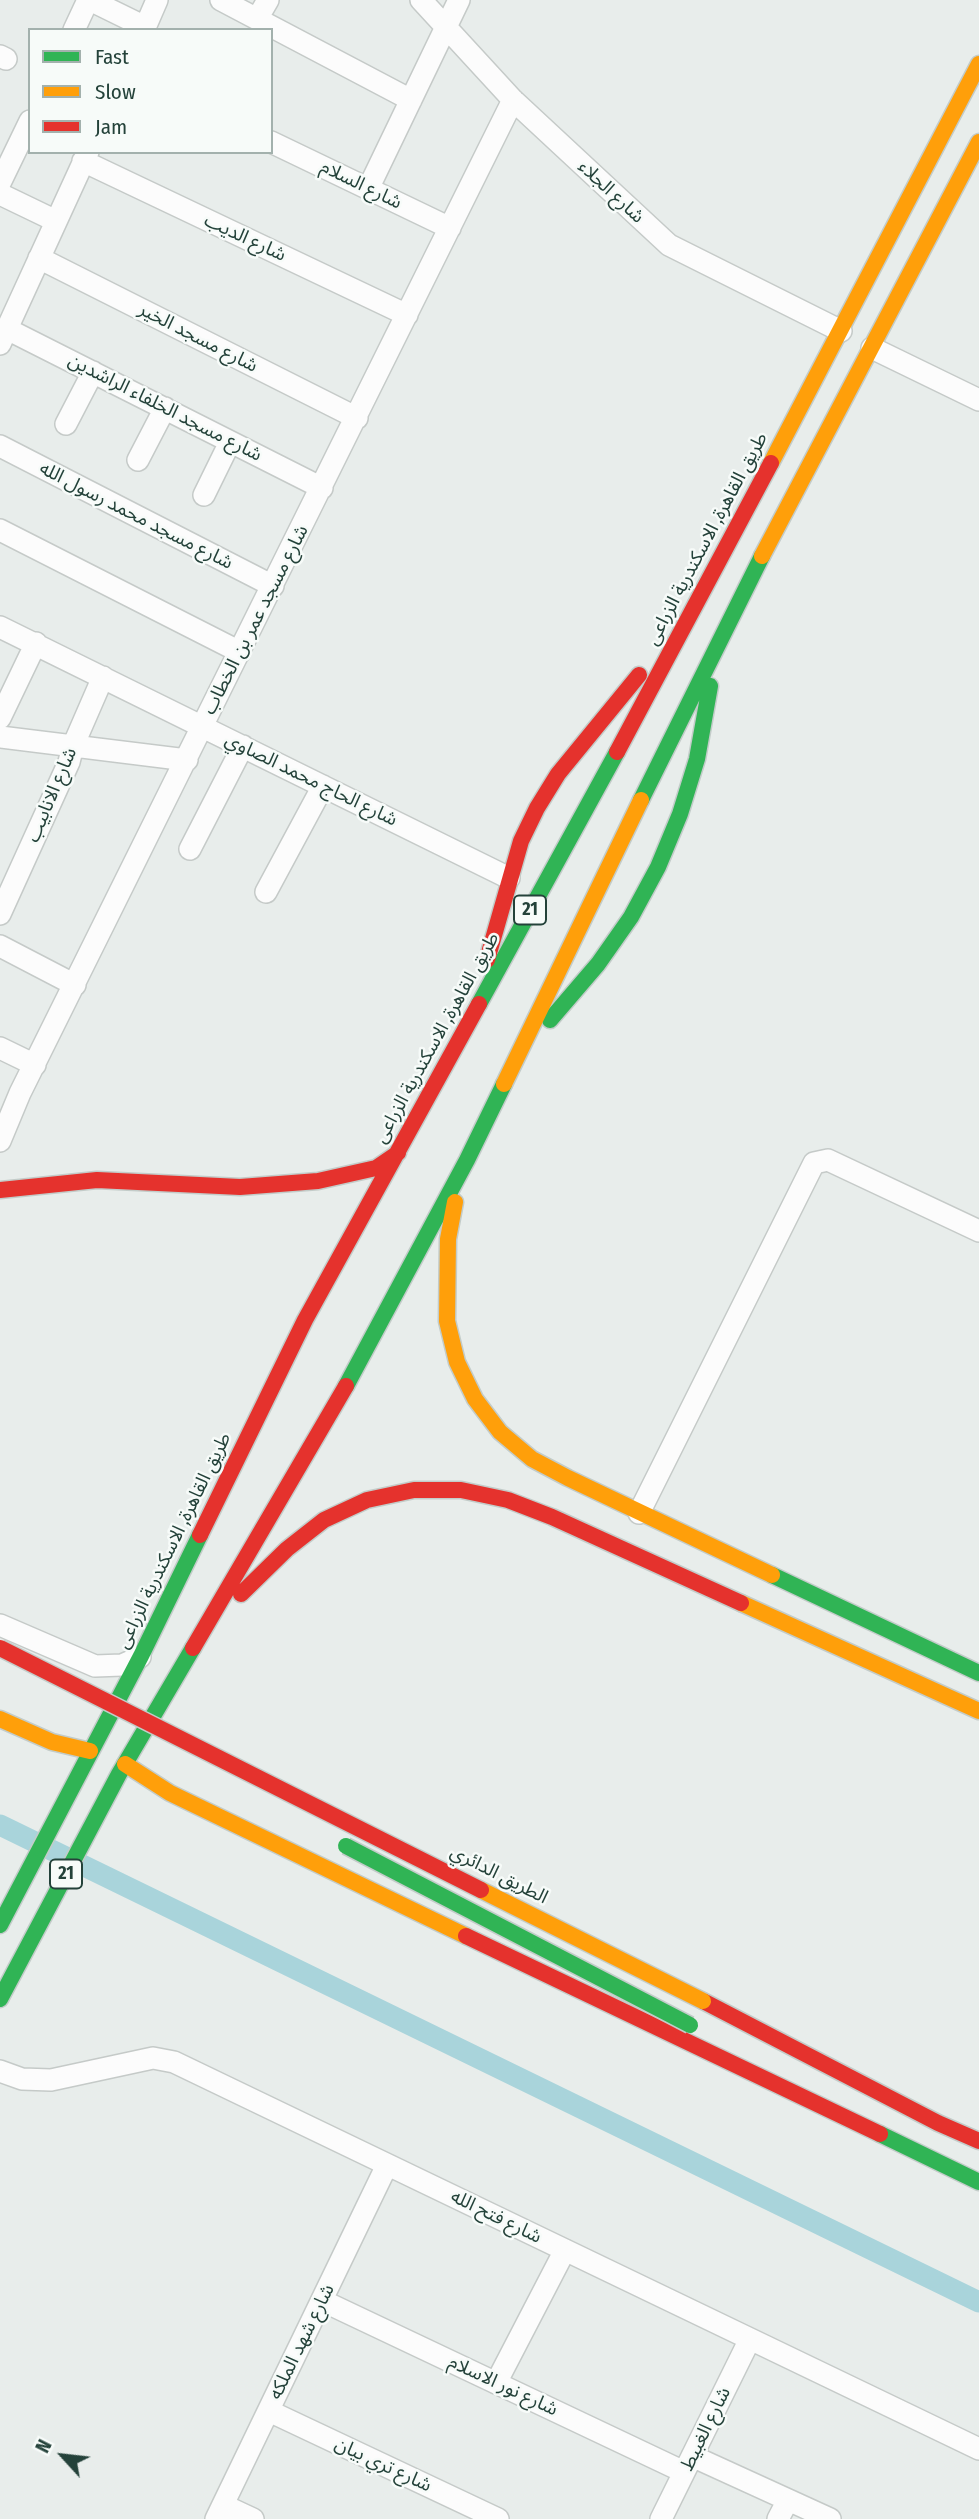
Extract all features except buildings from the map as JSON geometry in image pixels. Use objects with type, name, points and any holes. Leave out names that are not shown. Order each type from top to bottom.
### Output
[{"type":"main road","name":"طريق القاهرة, الاسكندرية الزراعى","points":[[0,1925],[141,1656],[305,1320],[683,632],[979,64]]},
{"type":"main road","name":"21","points":[[0,1999],[122,1769],[331,1413],[467,1160],[716,644],[979,142]]},
{"type":"main road","points":[[473,1017],[521,841],[558,774],[642,673],[683,632]]},
{"type":"main road","points":[[521,1048],[562,1008],[598,964],[631,917],[658,867],[680,814],[697,758],[716,644]]},
{"type":"main road","points":[[0,1190],[97,1180],[240,1187],[318,1181],[376,1168],[398,1153]]},
{"type":"main road","points":[[467,1160],[449,1239],[447,1321],[457,1362],[475,1399],[500,1432],[532,1459],[639,1513],[979,1711]]},
{"type":"main road","points":[[194,1645],[254,1580],[324,1520],[368,1500],[414,1490],[461,1490],[508,1500],[826,1620],[979,1673]]},
{"type":"main road","name":"الطريق الدائري","points":[[0,1647],[703,2001],[938,2123],[979,2141]]},
{"type":"main road","points":[[95,1718],[153,1747]]},
{"type":"main road","points":[[0,1719],[88,1755]]},
{"type":"main road","points":[[122,1769],[979,2182]]},
{"type":"main road","points":[[329,1838],[690,2025],[853,2103]]},
{"type":"street","points":[[75,28],[89,0],[144,28],[157,0]]},
{"type":"street","points":[[221,0],[411,100]]},
{"type":"street","points":[[257,19],[268,0]]},
{"type":"street","name":"شارع الجلاء","points":[[421,0],[513,100],[669,245],[841,331]]},
{"type":"street","points":[[368,189],[459,0]]},
{"type":"street","name":"شارع مسجد عمر بن الخطاب","points":[[0,1140],[513,100]]},
{"type":"street","points":[[0,183],[28,125]]},
{"type":"street","name":"شارع السلام","points":[[273,143],[450,228]]},
{"type":"street","points":[[3,336],[9,300],[39,258],[85,157]]},
{"type":"street","name":"شارع الديب","points":[[85,157],[407,315]]},
{"type":"street","points":[[0,194],[56,221]]},
{"type":"street","name":"شارع مسجد الخير","points":[[39,258],[357,418]]},
{"type":"street","name":"شارع مسجد الخلفاء الراشدين","points":[[3,336],[93,372],[322,488]]},
{"type":"street","points":[[872,348],[979,400]]},
{"type":"street","points":[[66,424],[93,372]]},
{"type":"street","points":[[138,460],[165,408]]},
{"type":"street","points":[[204,495],[230,442]]},
{"type":"street","name":"شارع مسجد محمد رسول الله","points":[[0,446],[273,586]]},
{"type":"street","points":[[0,530],[240,652]]},
{"type":"street","name":"شارع الحاج محمد الصاوي","points":[[0,626],[509,878]]},
{"type":"street","points":[[0,718],[36,643]]},
{"type":"street","name":"شارع الانابيب","points":[[0,914],[69,762],[73,746],[103,677]]},
{"type":"street","points":[[0,737],[187,760]]},
{"type":"street","points":[[190,849],[243,746]]},
{"type":"street","points":[[266,892],[323,786]]},
{"type":"street","points":[[0,946],[75,985]]},
{"type":"street","points":[[0,1048],[35,1065]]},
{"type":"street","points":[[639,1513],[814,1163],[828,1160],[979,1231]]},
{"type":"street","points":[[0,1625],[95,1666],[122,1665],[141,1656]]},
{"type":"street","name":"شارع فتح الله","points":[[0,2071],[22,2079],[51,2080],[153,2059],[174,2062],[979,2449]]},
{"type":"street","name":"شارع شهد الملكه","points":[[220,2512],[387,2165]]},
{"type":"street","points":[[496,2383],[565,2250]]},
{"type":"street","name":"شارع نور الاسلام","points":[[323,2301],[496,2383],[688,2464],[788,2500],[830,2519]]},
{"type":"street","name":"شارع الغبيط","points":[[661,2519],[750,2339]]},
{"type":"street","name":"شارع تري بيان","points":[[269,2411],[498,2519]]},
{"type":"street","points":[[778,2519],[788,2500]]},
{"type":"street","points":[[220,2512],[253,2519]]},
{"type":"waterway","points":[[0,1825],[979,2302]]},
{"type":"traffic: fast","points":[[641,800],[762,556]]},
{"type":"traffic: fast","points":[[550,1020],[598,964],[631,917],[658,867],[680,814],[697,759],[710,686]]},
{"type":"traffic: fast","points":[[479,1004],[617,752]]},
{"type":"traffic: fast","points":[[346,1386],[467,1160],[504,1084]]},
{"type":"traffic: fast","points":[[0,1925],[141,1656],[200,1535]]},
{"type":"traffic: fast","points":[[772,1575],[979,1673]]},
{"type":"traffic: fast","points":[[0,1999],[119,1774],[193,1648]]},
{"type":"traffic: fast","points":[[346,1846],[690,2025]]},
{"type":"traffic: fast","points":[[880,2134],[979,2182]]},
{"type":"traffic: slow","points":[[771,463],[979,64]]},
{"type":"traffic: slow","points":[[762,556],[979,142]]},
{"type":"traffic: slow","points":[[504,1084],[641,800]]},
{"type":"traffic: slow","points":[[455,1202],[448,1239],[447,1321],[457,1362],[475,1399],[500,1432],[532,1459],[568,1478],[772,1575]]},
{"type":"traffic: slow","points":[[741,1603],[979,1711]]},
{"type":"traffic: slow","points":[[0,1719],[52,1742],[90,1751]]},
{"type":"traffic: slow","points":[[125,1764],[170,1793],[466,1936]]},
{"type":"traffic: slow","points":[[481,1890],[703,2001]]},
{"type":"traffic: jam","points":[[617,752],[771,463]]},
{"type":"traffic: jam","points":[[487,960],[521,841],[537,808],[558,774],[639,675]]},
{"type":"traffic: jam","points":[[200,1535],[305,1320],[479,1004]]},
{"type":"traffic: jam","points":[[0,1190],[97,1180],[240,1187],[318,1181],[376,1168],[398,1153]]},
{"type":"traffic: jam","points":[[193,1648],[346,1386]]},
{"type":"traffic: jam","points":[[241,1594],[287,1549],[324,1520],[367,1500],[414,1490],[461,1490],[508,1500],[552,1517],[741,1603]]},
{"type":"traffic: jam","points":[[0,1648],[481,1890]]},
{"type":"traffic: jam","points":[[466,1936],[880,2134]]},
{"type":"traffic: jam","points":[[703,2001],[938,2123],[979,2141]]}]
